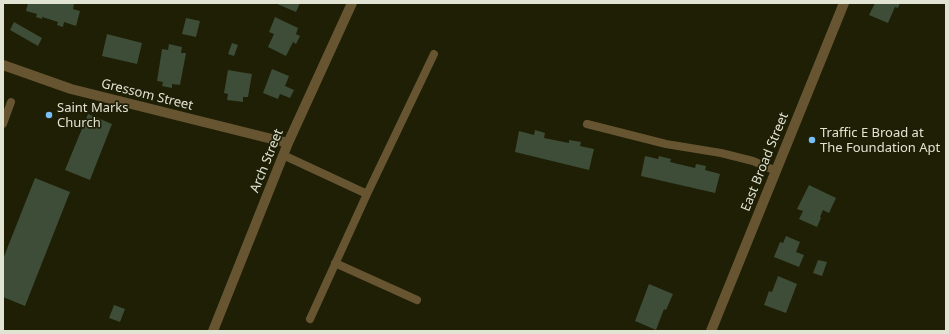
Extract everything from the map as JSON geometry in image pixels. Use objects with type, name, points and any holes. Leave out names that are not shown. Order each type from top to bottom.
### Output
[{"type":"street","name":"Arch Street","points":[[213,331],[288,143],[352,3]]},
{"type":"street","name":"East Broad Street","points":[[711,331],[844,3]]},
{"type":"street","name":"Gressom Street","points":[[3,65],[71,89],[288,143]]},
{"type":"lane","points":[[310,319],[366,194],[434,54]]},
{"type":"lane","points":[[3,124],[11,102]]},
{"type":"lane","points":[[587,124],[666,144],[721,153],[753,161],[776,171]]},
{"type":"lane","points":[[283,155],[366,194]]},
{"type":"lane","points":[[335,263],[417,300]]},
{"type":"building","points":[[28,3],[74,4],[73,9],[80,11],[76,26],[64,22],[63,27],[57,25],[58,22],[42,17],[42,19],[36,17],[37,14],[26,11]]},
{"type":"building","points":[[275,3],[300,3],[296,12]]},
{"type":"building","points":[[875,3],[900,3],[898,8],[895,7],[888,23],[869,15]]},
{"type":"building","points":[[275,17],[298,28],[296,34],[300,36],[296,44],[293,42],[286,56],[268,47],[274,34],[269,32]]},
{"type":"building","points":[[186,18],[200,21],[196,37],[182,34]]},
{"type":"building","points":[[14,22],[42,38],[38,46],[10,30]]},
{"type":"building","points":[[107,34],[142,43],[137,64],[102,56]]},
{"type":"building","points":[[232,43],[238,45],[234,56],[228,54]]},
{"type":"building","points":[[169,44],[182,47],[181,53],[186,53],[180,85],[172,84],[172,88],[162,86],[163,82],[157,81],[162,49],[168,50]]},
{"type":"building","points":[[272,69],[289,76],[285,86],[294,90],[290,98],[280,94],[278,99],[263,93]]},
{"type":"building","points":[[228,70],[252,74],[248,97],[243,97],[243,102],[227,100],[228,94],[224,93]]},
{"type":"building","points":[[88,114],[112,124],[90,180],[65,170]]},
{"type":"building","points":[[535,130],[545,133],[544,138],[569,143],[569,140],[581,142],[580,146],[594,149],[589,170],[515,152],[519,131],[534,135]]},
{"type":"building","points":[[645,156],[658,159],[659,156],[671,159],[670,162],[695,168],[696,164],[706,166],[705,170],[720,174],[715,193],[641,176]]},
{"type":"building","points":[[35,178],[70,192],[25,306],[3,297],[3,259]]},
{"type":"building","points":[[809,185],[836,198],[829,213],[823,210],[817,227],[799,219],[803,211],[797,209]]},
{"type":"building","points":[[786,236],[800,242],[796,252],[804,255],[799,267],[774,257],[780,242],[783,243]]},
{"type":"building","points":[[818,260],[827,262],[822,276],[813,273]]},
{"type":"building","points":[[778,276],[797,284],[786,313],[764,305],[769,291],[772,292]]},
{"type":"building","points":[[649,284],[673,294],[666,310],[664,309],[656,330],[635,321]]},
{"type":"building","points":[[114,305],[125,309],[120,322],[109,318]]},
{"type":"place","name":"Saint Marks Church","points":[[49,115]]},
{"type":"place","name":"Traffic E Broad at The Foundation Apt","points":[[812,140]]}]
